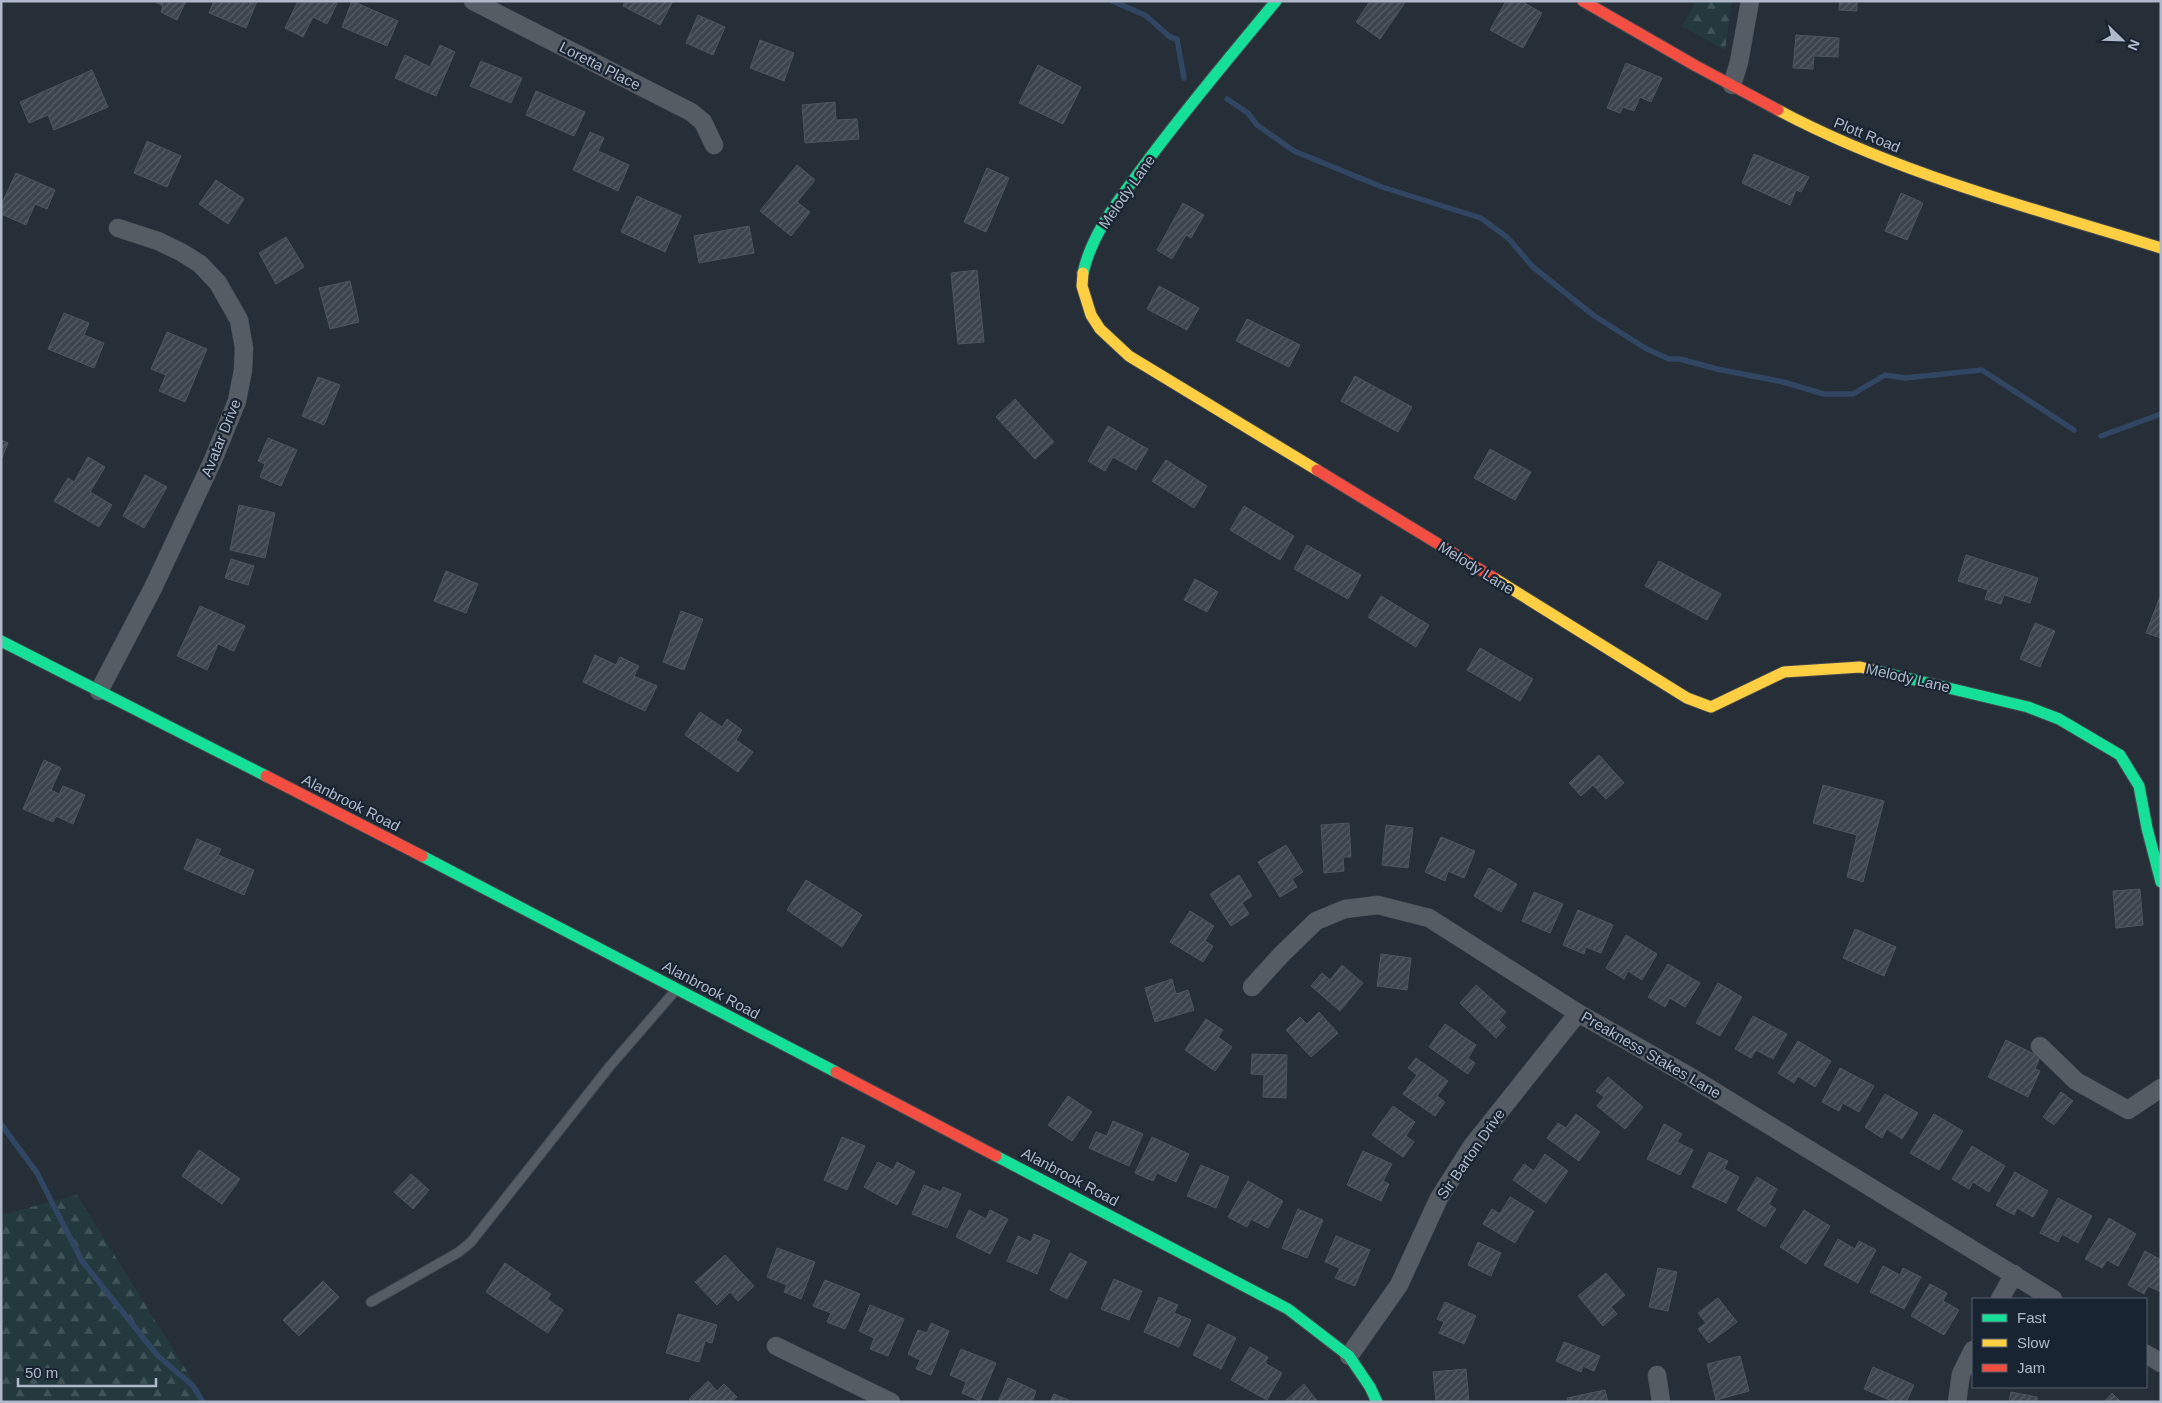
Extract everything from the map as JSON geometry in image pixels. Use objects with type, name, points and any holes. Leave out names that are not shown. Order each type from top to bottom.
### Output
[{"type":"street","name":"Loretta Place","points":[[472,1],[691,112],[703,122],[714,145]]},
{"type":"street","name":"Melody Lane","points":[[1276,1],[1160,144],[1103,222],[1087,258],[1082,286],[1091,315],[1100,329],[1129,356],[1381,508],[1687,698],[1711,707],[1784,672],[1860,667],[2028,707],[2059,719],[2120,754],[2139,786],[2147,828],[2161,882]]},
{"type":"street","name":"Plott Road","points":[[1583,1],[1808,126],[1883,159],[2161,248]]},
{"type":"street","points":[[1732,85],[1739,62],[1750,1]]},
{"type":"street","name":"Avatar Drive","points":[[100,691],[153,588],[214,460],[237,401],[243,370],[244,348],[239,320],[218,283],[200,264],[158,241],[118,228]]},
{"type":"street","name":"Alanbrook Road","points":[[1,641],[677,989],[1288,1309],[1349,1356],[1370,1387],[1377,1402]]},
{"type":"street","name":"Preakness Stakes Lane","points":[[1252,987],[1316,921],[1345,909],[1378,905],[1429,918],[1578,1013],[1689,1076],[2051,1298]]},
{"type":"street","name":"Sir Barton Drive","points":[[1349,1356],[1399,1285],[1439,1198],[1472,1146],[1578,1013]]},
{"type":"street","points":[[2040,1046],[2076,1081],[2128,1110],[2161,1088]]},
{"type":"street","points":[[2001,1298],[2014,1274]]},
{"type":"street","points":[[776,1346],[891,1402]]},
{"type":"street","points":[[1956,1402],[1961,1374],[1972,1352]]},
{"type":"street","points":[[2147,1355],[2161,1363]]},
{"type":"street","points":[[1657,1376],[1661,1402]]},
{"type":"lane","points":[[371,1302],[459,1252],[471,1242],[610,1066],[677,989]]},
{"type":"green space","points":[[1696,1],[1732,1],[1725,50],[1682,26]]},
{"type":"green space","points":[[77,1195],[206,1402],[1,1402],[1,1215]]},
{"type":"building","points":[[154,1],[186,1],[177,20],[161,12],[163,6]]},
{"type":"building","points":[[214,1],[257,1],[246,28],[209,13]]},
{"type":"building","points":[[298,1],[338,1],[327,24],[313,17],[303,37],[285,28]]},
{"type":"building","points":[[352,1],[398,21],[387,46],[342,27]]},
{"type":"building","points":[[625,1],[673,1],[660,25],[623,6]]},
{"type":"building","points":[[1370,1],[1406,1],[1380,39],[1356,22]]},
{"type":"building","points":[[1506,1],[1521,1],[1542,13],[1523,48],[1490,30]]},
{"type":"building","points":[[1840,1],[1857,1],[1857,11],[1839,10]]},
{"type":"building","points":[[698,15],[725,27],[713,55],[686,43]]},
{"type":"building","points":[[1796,35],[1839,38],[1838,57],[1814,56],[1813,69],[1793,68]]},
{"type":"building","points":[[760,40],[794,53],[784,81],[750,68]]},
{"type":"building","points":[[440,45],[455,52],[436,96],[395,78],[405,55],[430,67]]},
{"type":"building","points":[[481,61],[522,78],[511,103],[470,86]]},
{"type":"building","points":[[1626,63],[1662,78],[1651,102],[1640,97],[1634,111],[1623,107],[1620,113],[1607,108]]},
{"type":"building","points":[[1038,65],[1081,87],[1063,124],[1019,103]]},
{"type":"building","points":[[92,70],[108,107],[54,130],[48,115],[29,123],[20,102]]},
{"type":"building","points":[[536,91],[585,112],[574,136],[526,115]]},
{"type":"building","points":[[835,102],[836,120],[857,119],[859,139],[805,143],[802,105]]},
{"type":"building","points":[[590,132],[604,138],[598,151],[629,165],[618,191],[573,170]]},
{"type":"building","points":[[147,141],[181,156],[167,187],[134,173]]},
{"type":"building","points":[[1754,154],[1809,177],[1801,192],[1796,190],[1790,205],[1742,183]]},
{"type":"building","points":[[797,165],[815,180],[797,202],[810,212],[791,236],[760,211]]},
{"type":"building","points":[[987,168],[1009,178],[986,232],[964,222]]},
{"type":"building","points":[[16,173],[55,190],[47,209],[35,204],[26,225],[1,214],[1,205]]},
{"type":"building","points":[[216,180],[244,199],[228,224],[199,204]]},
{"type":"building","points":[[1901,193],[1923,203],[1907,240],[1885,231]]},
{"type":"building","points":[[637,196],[681,216],[665,252],[621,232]]},
{"type":"building","points":[[1183,203],[1204,215],[1191,238],[1186,235],[1172,259],[1157,250]]},
{"type":"building","points":[[749,226],[754,253],[699,263],[694,236]]},
{"type":"building","points":[[286,237],[304,267],[276,284],[259,253]]},
{"type":"building","points":[[977,270],[984,342],[958,344],[951,273]]},
{"type":"building","points":[[350,281],[359,322],[330,329],[319,288]]},
{"type":"building","points":[[1159,286],[1199,308],[1187,330],[1147,309]]},
{"type":"building","points":[[64,313],[89,323],[84,335],[104,343],[94,368],[48,349]]},
{"type":"building","points":[[1247,319],[1300,345],[1289,367],[1236,341]]},
{"type":"building","points":[[167,332],[207,349],[185,402],[159,391],[166,375],[151,369]]},
{"type":"building","points":[[1355,376],[1412,407],[1398,432],[1341,401]]},
{"type":"building","points":[[318,377],[340,385],[324,425],[302,416]]},
{"type":"building","points":[[1015,399],[1054,442],[1035,459],[996,417]]},
{"type":"building","points":[[1108,426],[1148,449],[1136,470],[1113,457],[1105,471],[1088,461]]},
{"type":"building","points":[[268,438],[297,450],[281,486],[260,477],[265,464],[258,461]]},
{"type":"building","points":[[1,440],[8,443],[1,460]]},
{"type":"building","points":[[1490,449],[1531,472],[1515,500],[1474,478]]},
{"type":"building","points":[[88,457],[105,467],[90,492],[112,505],[99,527],[54,501],[68,478],[74,482]]},
{"type":"building","points":[[1166,460],[1207,486],[1194,508],[1152,481]]},
{"type":"building","points":[[145,475],[167,487],[144,528],[123,516]]},
{"type":"building","points":[[239,505],[275,513],[265,558],[230,550]]},
{"type":"building","points":[[1244,506],[1294,536],[1280,560],[1230,530]]},
{"type":"building","points":[[1307,545],[1361,575],[1348,599],[1294,569]]},
{"type":"building","points":[[1966,555],[2038,578],[2030,603],[2004,595],[2001,604],[1985,599],[1988,590],[1958,581]]},
{"type":"building","points":[[231,559],[254,566],[248,585],[225,578]]},
{"type":"building","points":[[1659,561],[1721,594],[1707,620],[1645,586]]},
{"type":"building","points":[[446,571],[478,584],[466,613],[434,601]]},
{"type":"building","points":[[1195,579],[1218,592],[1207,612],[1184,600]]},
{"type":"building","points":[[2161,594],[2161,638],[2146,633]]},
{"type":"building","points":[[1381,596],[1429,625],[1416,647],[1368,617]]},
{"type":"building","points":[[200,606],[245,626],[234,651],[218,644],[207,670],[177,656]]},
{"type":"building","points":[[681,611],[703,619],[684,670],[663,662]]},
{"type":"building","points":[[2035,623],[2055,631],[2040,667],[2020,659]]},
{"type":"building","points":[[1480,648],[1533,679],[1520,701],[1467,670]]},
{"type":"building","points":[[595,655],[616,665],[620,657],[639,666],[634,676],[657,686],[645,711],[583,682]]},
{"type":"building","points":[[700,712],[722,727],[727,719],[742,730],[736,740],[753,752],[738,772],[685,735]]},
{"type":"building","points":[[1599,755],[1624,783],[1606,799],[1593,785],[1581,796],[1569,783]]},
{"type":"building","points":[[44,760],[61,768],[51,790],[59,794],[63,786],[85,795],[73,824],[56,816],[53,822],[23,809]]},
{"type":"building","points":[[1823,785],[1884,801],[1863,882],[1847,877],[1857,835],[1813,823]]},
{"type":"building","points":[[1349,823],[1351,857],[1343,857],[1344,871],[1324,873],[1321,825]]},
{"type":"building","points":[[1386,825],[1413,828],[1408,868],[1382,865]]},
{"type":"building","points":[[1441,837],[1475,851],[1464,878],[1448,871],[1445,881],[1425,872]]},
{"type":"building","points":[[197,839],[221,849],[218,855],[254,870],[244,895],[184,869]]},
{"type":"building","points":[[1286,845],[1303,872],[1292,879],[1297,887],[1280,897],[1258,862]]},
{"type":"building","points":[[1489,868],[1517,884],[1501,912],[1474,896]]},
{"type":"building","points":[[1239,875],[1252,896],[1242,903],[1249,914],[1231,926],[1210,894]]},
{"type":"building","points":[[806,880],[862,915],[842,947],[787,910]]},
{"type":"building","points":[[2140,889],[2143,925],[2116,928],[2113,891]]},
{"type":"building","points":[[1534,892],[1563,904],[1550,933],[1522,921]]},
{"type":"building","points":[[1578,910],[1613,925],[1601,953],[1586,947],[1584,954],[1563,945]]},
{"type":"building","points":[[1190,911],[1214,926],[1205,941],[1213,946],[1203,962],[1170,942]]},
{"type":"building","points":[[1855,929],[1896,947],[1884,976],[1843,958]]},
{"type":"building","points":[[1626,935],[1657,954],[1642,980],[1628,971],[1624,979],[1606,968]]},
{"type":"building","points":[[1381,954],[1411,958],[1407,990],[1377,986]]},
{"type":"building","points":[[1668,964],[1700,983],[1685,1007],[1670,998],[1665,1007],[1648,997]]},
{"type":"building","points":[[1342,965],[1363,983],[1340,1011],[1311,986],[1322,973],[1330,980]]},
{"type":"building","points":[[1172,979],[1176,994],[1188,990],[1194,1010],[1155,1022],[1145,988]]},
{"type":"building","points":[[1718,983],[1742,997],[1720,1036],[1696,1023]]},
{"type":"building","points":[[1476,985],[1506,1012],[1499,1020],[1506,1027],[1496,1038],[1460,1003]]},
{"type":"building","points":[[1319,1012],[1338,1033],[1311,1057],[1286,1030],[1300,1017],[1307,1024]]},
{"type":"building","points":[[1753,1016],[1787,1034],[1773,1059],[1756,1050],[1751,1058],[1735,1049]]},
{"type":"building","points":[[1206,1019],[1223,1030],[1218,1037],[1232,1047],[1215,1071],[1185,1050]]},
{"type":"building","points":[[1445,1024],[1476,1045],[1468,1058],[1475,1063],[1468,1074],[1429,1047]]},
{"type":"building","points":[[2006,1040],[2040,1057],[2035,1069],[2040,1071],[2028,1097],[1988,1077]]},
{"type":"building","points":[[1798,1041],[1831,1061],[1815,1087],[1798,1076],[1794,1083],[1778,1073]]},
{"type":"building","points":[[1252,1054],[1287,1055],[1286,1098],[1263,1097],[1264,1075],[1251,1074]]},
{"type":"building","points":[[1416,1058],[1448,1081],[1437,1096],[1445,1102],[1435,1116],[1403,1094],[1417,1075],[1408,1068]]},
{"type":"building","points":[[1840,1068],[1874,1086],[1859,1112],[1843,1103],[1839,1111],[1822,1102]]},
{"type":"building","points":[[1608,1077],[1643,1107],[1625,1129],[1597,1106],[1604,1097],[1596,1091]]},
{"type":"building","points":[[2061,1092],[2073,1101],[2054,1125],[2043,1117]]},
{"type":"building","points":[[1885,1094],[1918,1113],[1902,1139],[1887,1129],[1882,1138],[1865,1127]]},
{"type":"building","points":[[1068,1096],[1092,1112],[1072,1141],[1048,1125]]},
{"type":"building","points":[[1393,1106],[1415,1122],[1406,1136],[1414,1142],[1403,1157],[1372,1135]]},
{"type":"building","points":[[1576,1114],[1600,1132],[1579,1161],[1547,1138],[1558,1123],[1566,1128]]},
{"type":"building","points":[[1934,1114],[1963,1131],[1939,1170],[1910,1153]]},
{"type":"building","points":[[1113,1121],[1143,1134],[1129,1166],[1089,1148],[1096,1132],[1107,1136]]},
{"type":"building","points":[[1664,1124],[1682,1134],[1677,1142],[1693,1150],[1680,1175],[1647,1159]]},
{"type":"building","points":[[842,1137],[865,1146],[847,1190],[824,1180]]},
{"type":"building","points":[[1152,1137],[1189,1154],[1176,1182],[1157,1173],[1153,1181],[1135,1173]]},
{"type":"building","points":[[1972,1146],[2005,1166],[1989,1192],[1973,1182],[1969,1189],[1952,1179]]},
{"type":"building","points":[[199,1150],[240,1179],[222,1204],[182,1176]]},
{"type":"building","points":[[1363,1151],[1392,1164],[1383,1181],[1389,1184],[1381,1201],[1347,1185]]},
{"type":"building","points":[[1709,1152],[1728,1161],[1724,1169],[1739,1177],[1726,1203],[1692,1187]]},
{"type":"building","points":[[1545,1154],[1568,1171],[1546,1203],[1513,1180],[1524,1164],[1534,1171]]},
{"type":"building","points":[[878,1162],[893,1170],[897,1162],[915,1172],[897,1205],[864,1187]]},
{"type":"building","points":[[1201,1165],[1229,1177],[1216,1208],[1187,1196]]},
{"type":"building","points":[[2015,1172],[2048,1191],[2033,1217],[2017,1208],[2014,1215],[1996,1205]]},
{"type":"building","points":[[411,1174],[429,1190],[413,1209],[394,1192]]},
{"type":"building","points":[[1757,1177],[1777,1189],[1769,1204],[1776,1209],[1765,1227],[1737,1210]]},
{"type":"building","points":[[1248,1181],[1283,1201],[1268,1228],[1251,1219],[1247,1227],[1228,1217]]},
{"type":"building","points":[[924,1185],[941,1192],[943,1187],[961,1194],[947,1228],[912,1214]]},
{"type":"building","points":[[1510,1197],[1534,1211],[1515,1243],[1483,1224],[1492,1209],[1500,1214]]},
{"type":"building","points":[[2058,1198],[2092,1216],[2078,1243],[2062,1234],[2058,1242],[2040,1233]]},
{"type":"building","points":[[1298,1209],[1323,1220],[1307,1258],[1282,1248]]},
{"type":"building","points":[[969,1210],[986,1219],[990,1210],[1008,1219],[990,1254],[956,1237]]},
{"type":"building","points":[[1804,1210],[1830,1226],[1806,1264],[1780,1247]]},
{"type":"building","points":[[2109,1218],[2136,1234],[2118,1266],[2107,1260],[2102,1268],[2085,1259]]},
{"type":"building","points":[[1034,1234],[1050,1241],[1037,1274],[1007,1261],[1018,1236],[1031,1242]]},
{"type":"building","points":[[1336,1236],[1370,1250],[1355,1286],[1335,1278],[1340,1268],[1325,1262]]},
{"type":"building","points":[[1838,1239],[1855,1249],[1859,1241],[1876,1250],[1858,1283],[1824,1265]]},
{"type":"building","points":[[1478,1242],[1501,1253],[1491,1276],[1468,1265]]},
{"type":"building","points":[[777,1248],[815,1262],[801,1299],[784,1292],[787,1285],[767,1277]]},
{"type":"building","points":[[2145,1251],[2161,1260],[2161,1292],[2148,1286],[2144,1294],[2128,1285]]},
{"type":"building","points":[[1070,1253],[1087,1262],[1067,1299],[1050,1290]]},
{"type":"building","points":[[725,1255],[754,1286],[738,1301],[730,1292],[717,1305],[695,1282]]},
{"type":"building","points":[[505,1263],[551,1294],[547,1299],[563,1310],[548,1333],[486,1292]]},
{"type":"building","points":[[1883,1266],[1900,1275],[1903,1268],[1921,1277],[1904,1309],[1870,1292]]},
{"type":"building","points":[[1658,1268],[1677,1272],[1668,1311],[1649,1307]]},
{"type":"building","points":[[1606,1273],[1625,1295],[1611,1307],[1617,1314],[1603,1326],[1578,1296]]},
{"type":"building","points":[[1114,1279],[1142,1291],[1129,1320],[1101,1309]]},
{"type":"building","points":[[825,1280],[860,1294],[845,1329],[827,1322],[831,1313],[813,1306]]},
{"type":"building","points":[[323,1281],[339,1297],[299,1336],[283,1320]]},
{"type":"building","points":[[1930,1284],[1947,1293],[1943,1301],[1959,1310],[1944,1335],[1911,1316]]},
{"type":"building","points":[[1159,1297],[1178,1305],[1174,1313],[1191,1320],[1179,1347],[1144,1332]]},
{"type":"building","points":[[1718,1298],[1737,1322],[1709,1343],[1698,1329],[1706,1323],[1698,1313]]},
{"type":"building","points":[[1445,1302],[1476,1316],[1464,1344],[1439,1333],[1444,1322],[1437,1319]]},
{"type":"building","points":[[870,1305],[904,1319],[888,1356],[870,1349],[874,1338],[859,1331]]},
{"type":"building","points":[[678,1314],[717,1325],[712,1343],[705,1341],[699,1362],[666,1353]]},
{"type":"building","points":[[931,1323],[949,1331],[931,1375],[916,1369],[920,1360],[908,1354],[918,1330],[927,1333]]},
{"type":"building","points":[[1208,1324],[1236,1338],[1221,1369],[1193,1355]]},
{"type":"building","points":[[1564,1342],[1600,1356],[1594,1371],[1583,1366],[1581,1372],[1556,1361]]},
{"type":"building","points":[[1250,1347],[1268,1357],[1265,1363],[1282,1373],[1267,1400],[1231,1380]]},
{"type":"building","points":[[961,1349],[996,1363],[980,1401],[962,1393],[966,1382],[950,1375]]},
{"type":"building","points":[[1740,1356],[1749,1391],[1716,1400],[1707,1364]]},
{"type":"building","points":[[1873,1367],[1914,1385],[1906,1402],[1894,1402],[1864,1389]]},
{"type":"building","points":[[1466,1369],[1469,1401],[1436,1402],[1433,1372]]},
{"type":"building","points":[[1008,1378],[1036,1391],[1032,1402],[998,1402]]},
{"type":"building","points":[[708,1381],[717,1391],[724,1384],[737,1397],[731,1402],[692,1402],[689,1399]]},
{"type":"building","points":[[1304,1384],[1318,1402],[1284,1402]]},
{"type":"building","points":[[1605,1390],[1608,1402],[1568,1402],[1567,1398]]},
{"type":"building","points":[[2011,1392],[2037,1397],[2037,1402],[2009,1402]]},
{"type":"building","points":[[2112,1393],[2121,1402],[2104,1402]]},
{"type":"building","points":[[1054,1394],[1073,1402],[1050,1402]]},
{"type":"waterway","points":[[1112,1],[1145,15],[1170,37],[1177,39],[1184,78]]},
{"type":"waterway","points":[[1227,99],[1248,113],[1257,125],[1294,151],[1382,187],[1481,218],[1508,238],[1533,267],[1593,315],[1645,348],[1669,359],[1680,359],[1717,369],[1783,382],[1824,394],[1853,394],[1885,375],[1905,378],[1982,370],[2074,430]]},
{"type":"waterway","points":[[2101,436],[2161,414]]},
{"type":"waterway","points":[[1,1124],[37,1173],[82,1261],[157,1355],[193,1386],[203,1402]]},
{"type":"traffic: fast","points":[[1083,273],[1092,245],[1106,219],[1123,195],[1156,149],[1276,1]]},
{"type":"traffic: fast","points":[[1,641],[266,776]]},
{"type":"traffic: fast","points":[[1873,670],[2028,707],[2059,719],[2120,755],[2139,786],[2147,828],[2161,882]]},
{"type":"traffic: fast","points":[[422,856],[836,1072]]},
{"type":"traffic: fast","points":[[996,1156],[1288,1309],[1349,1356],[1370,1387],[1377,1402]]},
{"type":"traffic: slow","points":[[1778,110],[1824,133],[1918,171],[2015,204],[2161,248]]},
{"type":"traffic: slow","points":[[1083,273],[1082,286],[1091,315],[1100,329],[1129,356],[1317,470]]},
{"type":"traffic: slow","points":[[1494,578],[1687,698],[1711,707],[1784,672],[1860,667],[1873,670]]},
{"type":"traffic: jam","points":[[1583,1],[1696,66],[1778,110]]},
{"type":"traffic: jam","points":[[1317,470],[1494,578]]},
{"type":"traffic: jam","points":[[266,776],[422,856]]},
{"type":"traffic: jam","points":[[836,1072],[996,1156]]}]
